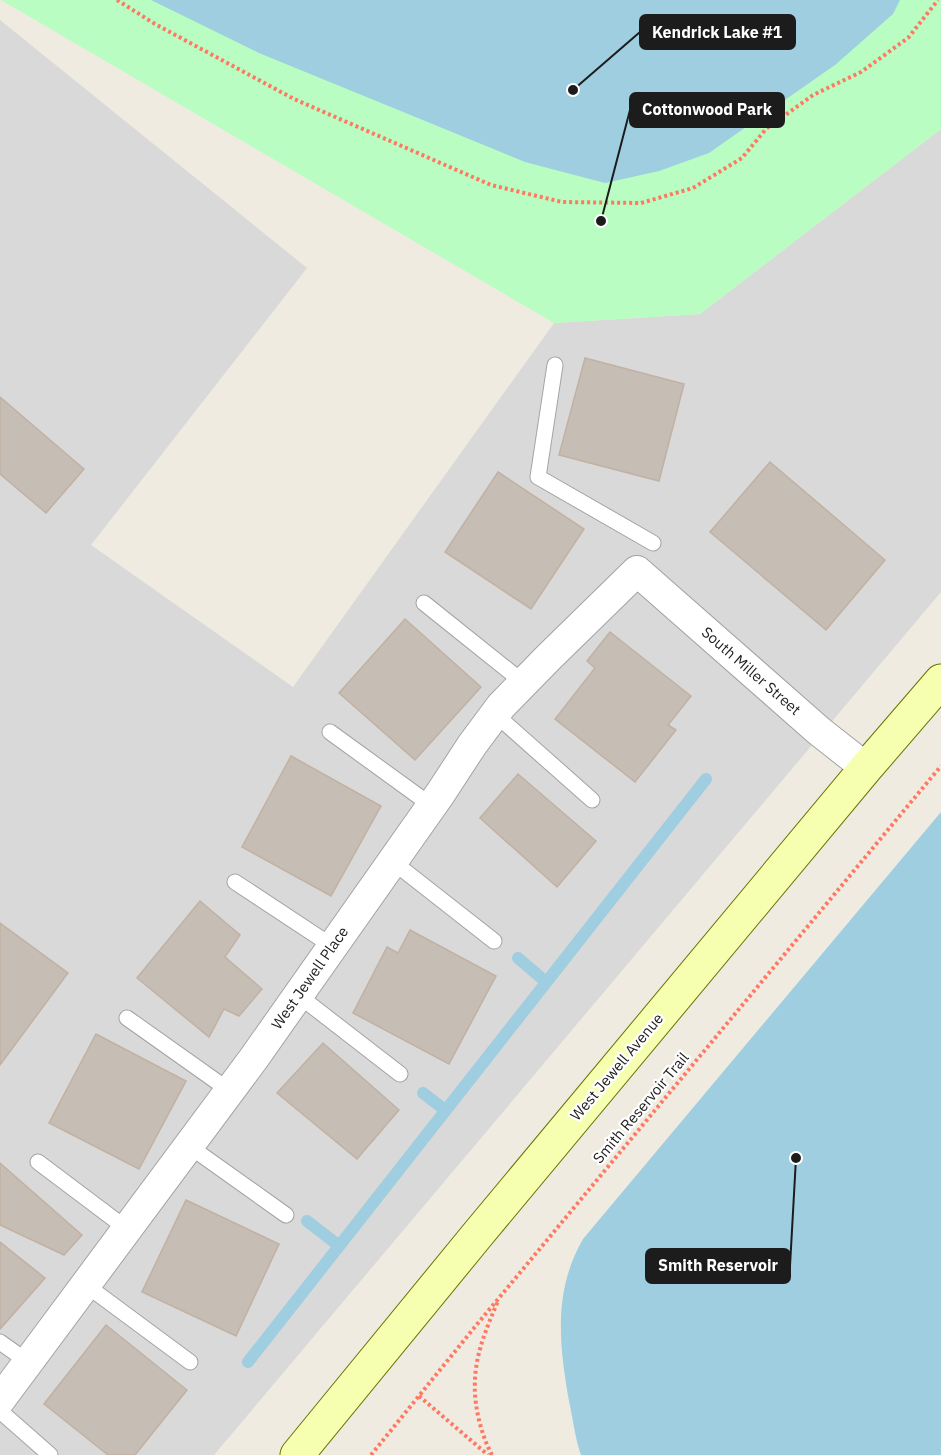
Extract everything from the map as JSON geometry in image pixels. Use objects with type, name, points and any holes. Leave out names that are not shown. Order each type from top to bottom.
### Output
[{"type":"main road","name":"West Jewell Avenue","points":[[297,1455],[866,768],[941,681]]},
{"type":"street","name":"West Jewell Place","points":[[0,1400],[298,996],[495,714],[548,658],[637,571]]},
{"type":"street","name":"South Miller Street","points":[[637,571],[819,731],[866,768]]},
{"type":"lane","points":[[555,365],[538,477],[653,543]]},
{"type":"lane","points":[[424,603],[524,683]]},
{"type":"lane","points":[[495,714],[592,800]]},
{"type":"lane","points":[[330,732],[432,806]]},
{"type":"lane","points":[[392,861],[494,941]]},
{"type":"lane","points":[[235,882],[332,946]]},
{"type":"lane","points":[[298,996],[400,1074]]},
{"type":"lane","points":[[128,1017],[230,1090]]},
{"type":"lane","points":[[189,1146],[286,1215]]},
{"type":"lane","points":[[38,1162],[127,1229]]},
{"type":"lane","points":[[86,1285],[190,1362]]},
{"type":"lane","points":[[0,1341],[28,1362]]},
{"type":"lane","points":[[0,1411],[50,1455]]},
{"type":"path","points":[[117,0],[155,24],[294,99],[491,185],[562,202],[641,203],[693,188],[742,158],[766,129],[813,95],[861,72],[908,38],[938,0]]},
{"type":"path","name":"Smith Reservoir Trail","points":[[371,1455],[501,1295],[941,766]]},
{"type":"path","points":[[490,1455],[475,1403],[475,1367],[485,1331],[501,1295]]},
{"type":"path","points":[[419,1396],[490,1455]]},
{"type":"shaded area","points":[[0,20],[307,268],[91,545],[293,687],[554,323],[700,314],[941,129],[941,592],[214,1455],[0,1455]]},
{"type":"green space","points":[[1,0],[941,0],[941,129],[700,314],[554,323]]},
{"type":"water","points":[[151,0],[900,0],[893,14],[835,65],[709,153],[659,171],[605,183],[525,162],[259,53]]},
{"type":"water","points":[[941,812],[941,1455],[581,1455],[565,1380],[561,1318],[567,1278],[583,1239]]},
{"type":"building","points":[[585,358],[684,384],[659,481],[559,455]]},
{"type":"building","points":[[0,397],[84,469],[46,513],[0,474]]},
{"type":"building","points":[[770,462],[885,560],[826,630],[710,532]]},
{"type":"building","points":[[498,472],[584,529],[531,609],[445,552]]},
{"type":"building","points":[[405,619],[481,687],[415,760],[339,693]]},
{"type":"building","points":[[610,632],[691,696],[668,725],[676,730],[635,782],[555,719],[595,668],[587,661]]},
{"type":"building","points":[[291,756],[381,806],[331,896],[242,847]]},
{"type":"building","points":[[518,774],[596,841],[557,887],[480,818]]},
{"type":"building","points":[[200,901],[240,935],[225,957],[262,989],[239,1016],[224,1009],[209,1037],[137,978]]},
{"type":"building","points":[[0,923],[68,973],[0,1065]]},
{"type":"building","points":[[410,930],[496,976],[449,1064],[353,1013],[387,947],[398,953]]},
{"type":"building","points":[[96,1034],[186,1081],[139,1169],[49,1123]]},
{"type":"building","points":[[323,1043],[399,1110],[357,1159],[277,1093]]},
{"type":"building","points":[[0,1163],[82,1235],[64,1255],[0,1225]]},
{"type":"building","points":[[186,1200],[279,1244],[236,1336],[142,1292]]},
{"type":"building","points":[[0,1242],[45,1278],[0,1329]]},
{"type":"building","points":[[106,1325],[187,1390],[135,1455],[108,1455],[44,1404]]},
{"type":"waterway","points":[[248,1362],[706,779]]},
{"type":"waterway","points":[[518,958],[546,982]]},
{"type":"waterway","points":[[423,1093],[445,1110]]},
{"type":"waterway","points":[[307,1221],[338,1245]]},
{"type":"place","name":"Kendrick Lake #1","points":[[573,90]]},
{"type":"place","name":"Cottonwood Park","points":[[601,221]]},
{"type":"place","name":"Smith Reservoir","points":[[796,1158]]}]
